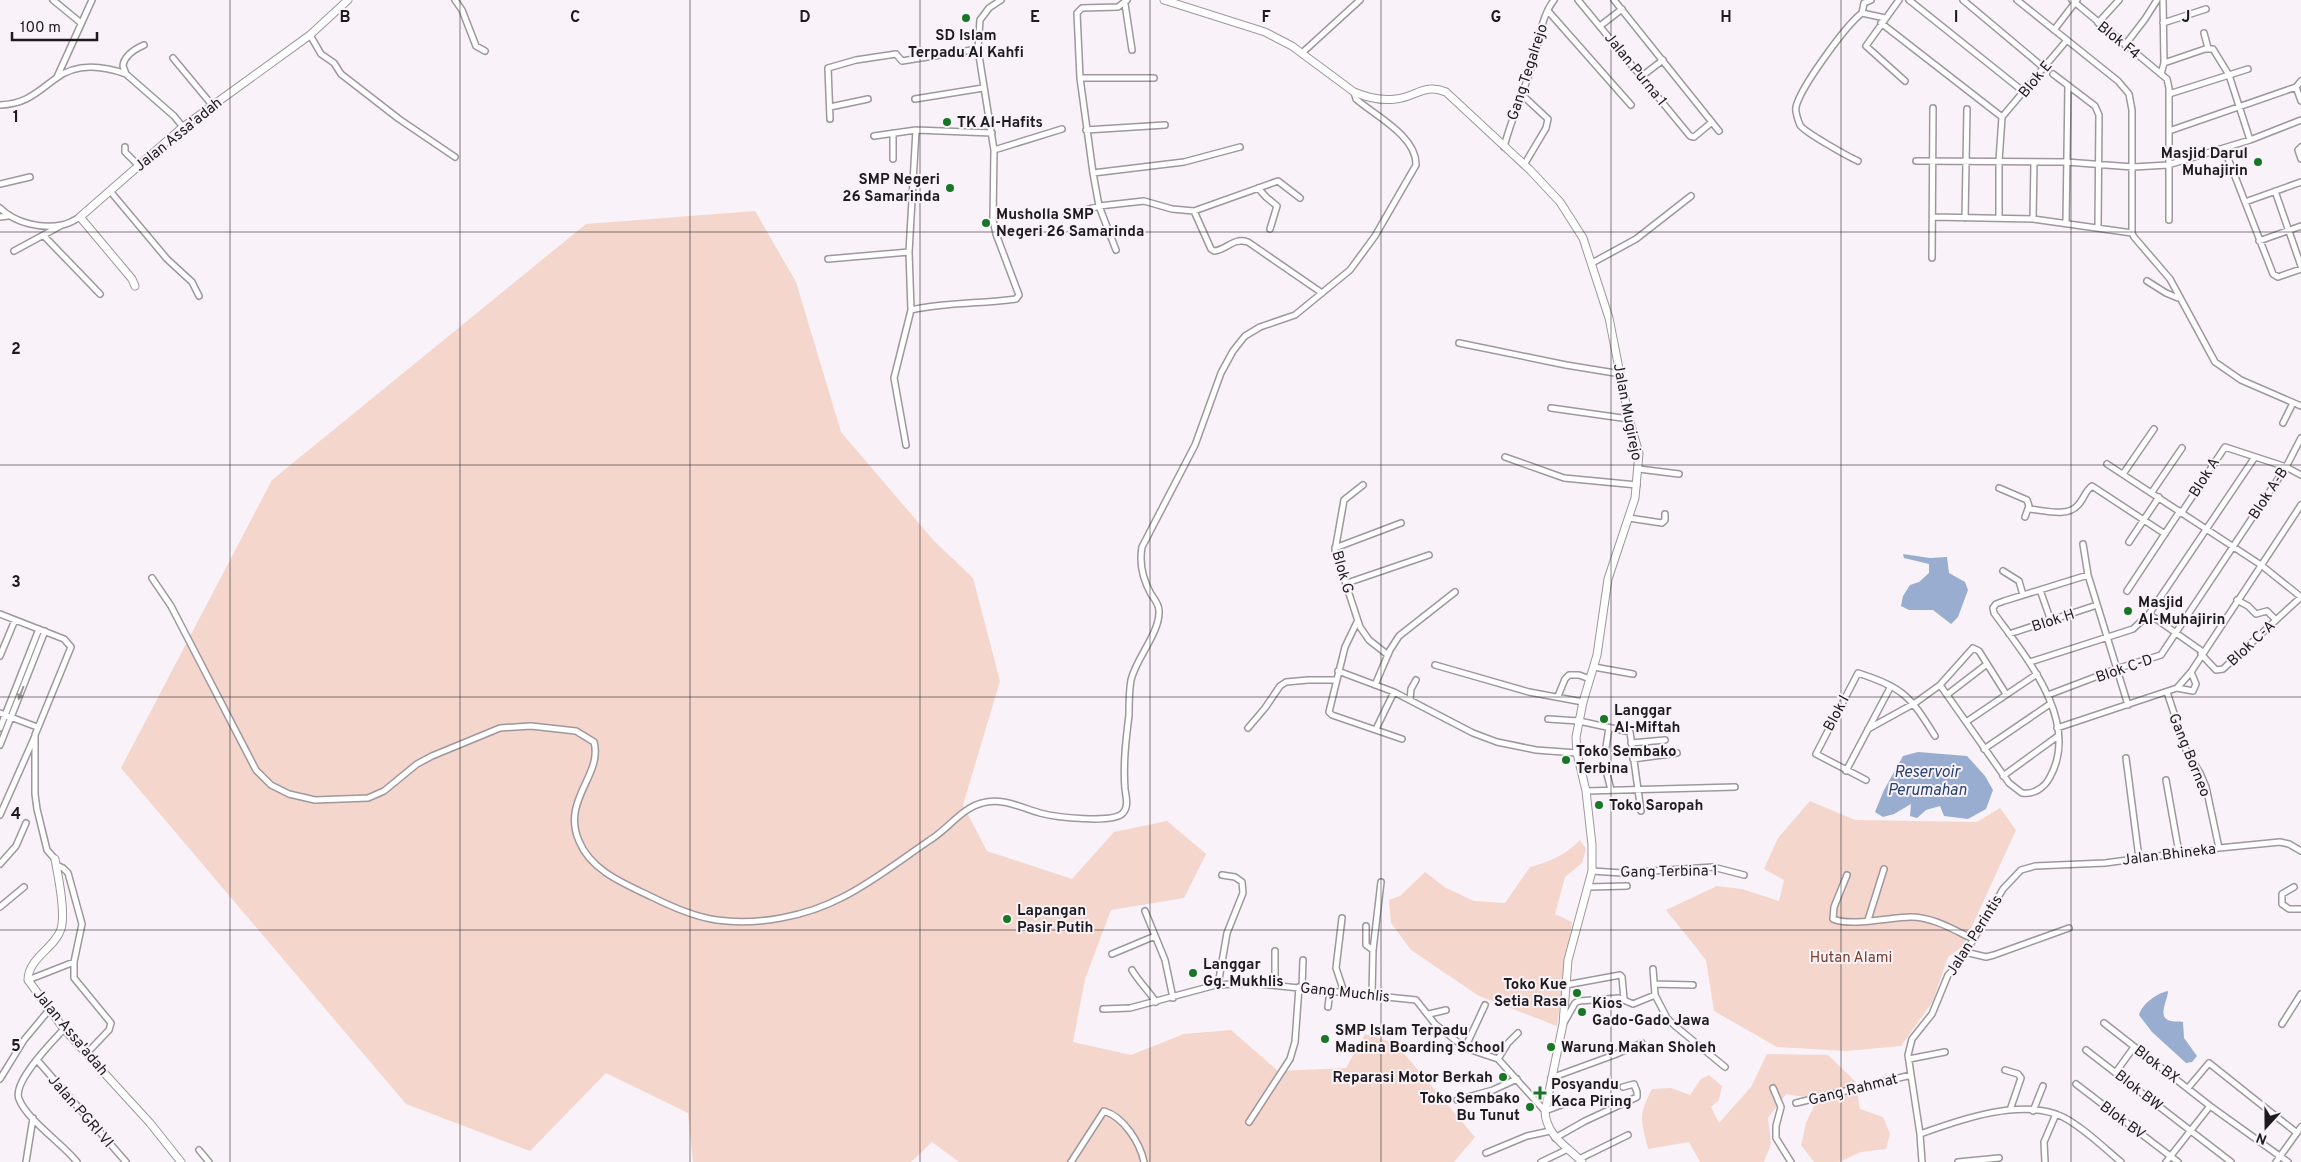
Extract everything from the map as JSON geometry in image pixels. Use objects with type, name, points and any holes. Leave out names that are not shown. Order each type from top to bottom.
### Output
[{"type":"street","points":[[53,0],[81,23]]},
{"type":"street","points":[[0,105],[24,101],[38,93],[57,77],[67,59],[92,0]]},
{"type":"street","name":"Jalan Assa'adah","points":[[80,217],[183,127],[310,35],[348,0]]},
{"type":"street","points":[[455,0],[462,10],[476,46],[485,51]]},
{"type":"street","points":[[911,310],[943,304],[996,302],[1018,298],[1019,292],[996,234],[993,220],[994,150],[978,49],[980,20],[989,8],[1001,0]]},
{"type":"street","name":"Jalan Mugirejo","points":[[1164,0],[1265,32],[1302,53],[1354,92],[1374,99],[1396,99],[1430,88],[1438,89],[1453,96],[1470,116],[1524,165],[1565,208],[1583,238],[1592,263],[1609,318],[1629,420],[1639,453],[1639,469],[1629,518],[1608,579],[1597,655],[1583,702],[1576,737],[1577,753],[1586,791],[1592,845],[1592,871],[1568,960],[1563,1024],[1551,1078],[1545,1122],[1555,1138],[1581,1160]]},
{"type":"street","points":[[1302,53],[1360,0]]},
{"type":"street","name":"Gang Tegalrejo","points":[[1504,147],[1534,59],[1541,26],[1554,0]]},
{"type":"street","name":"Jalan Purna 1","points":[[1578,0],[1690,136],[1694,137],[1712,122]]},
{"type":"street","points":[[1614,0],[1719,132]]},
{"type":"street","points":[[1858,162],[1836,151],[1818,136],[1803,129],[1796,108],[1804,88],[1843,33],[1862,13],[1864,3],[1871,0]]},
{"type":"street","points":[[1899,0],[1866,44],[1870,51],[1905,81]]},
{"type":"street","points":[[1909,0],[2024,92]]},
{"type":"street","points":[[1963,0],[2044,68]]},
{"type":"street","points":[[2017,0],[2118,81],[2129,94],[2132,110],[2132,233],[2144,250],[2170,279],[2215,362],[2241,380],[2301,406]]},
{"type":"street","points":[[2098,23],[2118,0]]},
{"type":"street","points":[[2125,44],[2157,0]]},
{"type":"street","points":[[2163,0],[2163,75],[2168,84],[2169,94],[2169,220]]},
{"type":"street","points":[[2054,30],[2075,1]]},
{"type":"street","name":"Blok F4","points":[[2075,1],[2098,23],[2163,75]]},
{"type":"street","points":[[1116,250],[1099,206],[1086,130],[1080,78],[1078,10],[1082,8],[1118,7],[1126,2],[1132,50]]},
{"type":"street","points":[[2163,23],[2206,9]]},
{"type":"street","points":[[1548,10],[1631,105]]},
{"type":"street","points":[[1600,26],[1622,10]]},
{"type":"street","points":[[1862,13],[1883,21],[2002,117],[1999,161],[1999,217]]},
{"type":"street","points":[[2204,33],[2208,48]]},
{"type":"street","points":[[310,35],[321,54],[334,63],[341,74],[455,157]]},
{"type":"street","name":"Blok E","points":[[2002,117],[2067,40]]},
{"type":"street","points":[[144,45],[137,48],[124,61],[122,66],[126,74],[174,116],[183,127]]},
{"type":"street","points":[[2164,64],[2208,48],[2215,50],[2229,75],[2250,140]]},
{"type":"street","points":[[830,119],[828,68],[856,60],[897,54],[902,61],[978,49]]},
{"type":"street","points":[[173,58],[212,106]]},
{"type":"street","points":[[1642,76],[1663,60]]},
{"type":"street","points":[[57,77],[93,66],[126,74]]},
{"type":"street","points":[[2169,94],[2248,69]]},
{"type":"street","points":[[2053,74],[2095,106],[2098,111],[2098,228]]},
{"type":"street","points":[[1080,78],[1154,78]]},
{"type":"street","points":[[2169,131],[2296,87],[2301,81]]},
{"type":"street","points":[[2066,222],[2068,86]]},
{"type":"street","points":[[2296,87],[2301,101]]},
{"type":"street","points":[[915,99],[983,88]]},
{"type":"street","points":[[152,578],[171,606],[256,770],[280,790],[314,800],[368,798],[384,791],[424,760],[500,728],[531,726],[576,732],[594,742],[596,752],[593,766],[578,798],[575,819],[579,841],[597,865],[626,885],[672,907],[717,920],[745,922],[802,913],[843,898],[936,837],[969,808],[982,802],[997,801],[1042,814],[1111,819],[1124,811],[1127,804],[1124,771],[1131,679],[1156,626],[1160,612],[1158,603],[1142,575],[1140,561],[1142,546],[1195,445],[1220,373],[1233,351],[1246,336],[1260,327],[1295,315],[1350,270],[1375,236],[1416,165],[1414,154],[1403,138],[1375,112],[1356,99],[1354,92]]},
{"type":"street","points":[[1521,94],[1548,120],[1544,132],[1524,165]]},
{"type":"street","points":[[830,107],[868,99]]},
{"type":"street","points":[[1932,258],[1933,108]]},
{"type":"street","points":[[1965,218],[1966,109]]},
{"type":"street","points":[[1916,161],[2066,162],[2133,167],[2168,165],[2250,140],[2301,120]]},
{"type":"street","points":[[1086,130],[1165,125]]},
{"type":"street","points":[[994,150],[1062,128]]},
{"type":"street","points":[[874,136],[916,130],[992,133]]},
{"type":"street","points":[[906,444],[894,378],[911,310],[909,252],[916,130]]},
{"type":"street","points":[[892,133],[893,160]]},
{"type":"street","points":[[125,147],[125,152],[138,165]]},
{"type":"street","points":[[1093,173],[1184,162],[1240,147]]},
{"type":"street","points":[[2301,147],[2298,150],[2301,159]]},
{"type":"street","points":[[2224,148],[2259,241],[2276,277],[2301,267],[2275,191]]},
{"type":"street","points":[[2033,218],[2034,162]]},
{"type":"street","points":[[0,184],[30,177]]},
{"type":"street","points":[[1066,216],[1099,206],[1144,201],[1172,209],[1194,210],[1280,181],[1300,198]]},
{"type":"street","points":[[2245,202],[2301,182]]},
{"type":"street","points":[[1258,188],[1277,206],[1270,229]]},
{"type":"street","points":[[110,191],[167,258],[192,282],[199,296]]},
{"type":"street","points":[[1592,263],[1636,239],[1691,196]]},
{"type":"street","points":[[0,208],[8,216]]},
{"type":"street","points":[[1194,210],[1214,251],[1220,250],[1236,240],[1248,242],[1322,293]]},
{"type":"street","points":[[0,217],[8,216],[36,225],[63,225]]},
{"type":"street","points":[[14,251],[80,217],[136,286]]},
{"type":"street","points":[[1933,218],[2033,218],[2132,233]]},
{"type":"street","points":[[2259,241],[2301,226]]},
{"type":"street","points":[[44,236],[100,294]]},
{"type":"street","points":[[828,259],[909,252]]},
{"type":"street","points":[[2147,280],[2166,293],[2179,298]]},
{"type":"street","points":[[1459,343],[1621,374]]},
{"type":"street","points":[[2283,423],[2293,403]]},
{"type":"street","points":[[1551,408],[1629,420]]},
{"type":"street","points":[[2123,474],[2154,429]]},
{"type":"street","name":"Blok A-B","points":[[2233,546],[2286,467],[2301,438]]},
{"type":"street","name":"Blok A","points":[[2181,512],[2223,447],[2229,447],[2286,467],[2301,475]]},
{"type":"street","points":[[2152,492],[2182,448]]},
{"type":"street","points":[[1505,457],[1564,478],[1637,485]]},
{"type":"street","points":[[2030,662],[2133,629],[2149,614],[2254,457]]},
{"type":"street","points":[[2107,464],[2261,565],[2301,597]]},
{"type":"street","points":[[1639,469],[1679,474]]},
{"type":"street","name":"Blok G","points":[[1363,485],[1344,500],[1335,548],[1358,622],[1369,640],[1388,655]]},
{"type":"street","points":[[2029,508],[2064,512],[2077,506],[2087,490],[2092,486],[2165,534]]},
{"type":"street","points":[[1999,488],[2027,500],[2030,504],[2025,517]]},
{"type":"street","points":[[2130,542],[2159,497]]},
{"type":"street","points":[[2057,728],[2128,706],[2177,688],[2191,672],[2301,505]]},
{"type":"street","points":[[2127,591],[2181,512]]},
{"type":"street","points":[[1629,518],[1662,523],[1665,520],[1665,514]]},
{"type":"street","points":[[1335,548],[1401,523]]},
{"type":"street","points":[[2083,544],[2088,575],[2118,668],[2128,706]]},
{"type":"street","name":"Blok C-D","points":[[2048,695],[2118,668],[2160,655],[2233,546]]},
{"type":"street","points":[[1347,583],[1429,555]]},
{"type":"street","points":[[2002,571],[2019,581],[2023,595]]},
{"type":"street","points":[[1940,685],[2003,776],[2022,793],[2034,792],[2041,788],[2047,782],[2053,770],[2057,756],[2057,728],[2048,695],[2037,674],[1993,608],[2000,602],[2088,575]]},
{"type":"street","points":[[2040,590],[2051,621]]},
{"type":"street","points":[[1375,685],[1388,655],[1399,636],[1455,592]]},
{"type":"street","name":"Blok C-A","points":[[2202,653],[2213,667],[2220,670],[2301,597]]},
{"type":"street","points":[[2237,600],[2248,606],[2256,614],[2267,611],[2276,620]]},
{"type":"street","name":"Blok H","points":[[2009,634],[2097,605]]},
{"type":"street","points":[[0,614],[67,641],[71,650],[0,815]]},
{"type":"street","points":[[2149,614],[2202,653]]},
{"type":"street","points":[[0,656],[15,620]]},
{"type":"street","points":[[1358,622],[1345,647],[1336,680],[1330,714],[1402,739]]},
{"type":"street","points":[[0,745],[42,630]]},
{"type":"street","points":[[1868,729],[1915,703],[1940,685],[1973,648],[1977,649],[2006,694]]},
{"type":"street","points":[[1948,694],[1987,664]]},
{"type":"street","points":[[1435,665],[1529,692],[1583,702]]},
{"type":"street","points":[[1594,667],[1632,674]]},
{"type":"street","points":[[1338,672],[1394,692],[1473,733],[1497,742],[1536,750],[1577,753]]},
{"type":"street","points":[[2177,688],[2195,690],[2196,684],[2191,672]]},
{"type":"street","points":[[1558,696],[1569,674],[1579,674],[1590,679]]},
{"type":"street","name":"Blok I","points":[[1866,780],[1816,754],[1856,675],[1860,674],[1891,686],[1915,703]]},
{"type":"street","points":[[1966,722],[2037,674]]},
{"type":"street","points":[[0,728],[3,714],[23,678]]},
{"type":"street","points":[[1248,728],[1266,708],[1280,686],[1286,682],[1336,680]]},
{"type":"street","points":[[1410,700],[1411,689],[1416,680]]},
{"type":"street","points":[[1846,771],[1891,686]]},
{"type":"street","points":[[1376,729],[1394,692]]},
{"type":"street","name":"Gang Borneo","points":[[2167,692],[2186,750],[2200,772],[2206,787],[2219,848]]},
{"type":"street","points":[[1915,703],[1935,736]]},
{"type":"street","points":[[1984,749],[2050,704]]},
{"type":"street","points":[[3,714],[37,727]]},
{"type":"street","points":[[1548,719],[1578,722],[1629,732],[1641,811]]},
{"type":"street","points":[[1606,747],[1609,740],[1609,728]]},
{"type":"street","points":[[35,735],[37,809],[47,850],[55,862],[68,873],[80,912],[82,930],[74,962],[76,982],[111,1023],[109,1030],[87,1053]]},
{"type":"street","points":[[2003,776],[2058,736]]},
{"type":"street","points":[[1631,743],[1665,740]]},
{"type":"street","points":[[1633,759],[1677,753]]},
{"type":"street","points":[[2126,758],[2139,858]]},
{"type":"street","points":[[1607,774],[1611,790]]},
{"type":"street","points":[[2166,780],[2179,853]]},
{"type":"street","points":[[1586,791],[1639,788],[1735,787]]},
{"type":"street","points":[[0,864],[16,846],[26,823]]},
{"type":"street","name":"Jalan Bhineka","points":[[2035,866],[2105,863],[2219,848],[2285,842],[2301,850]]},
{"type":"street","name":"Jalan Assa'adah","points":[[55,862],[61,909],[61,928],[32,966],[28,980],[64,1029],[150,1123],[181,1162]]},
{"type":"street","name":"Jalan Perintis","points":[[1922,1162],[1920,1134],[1908,1059],[1912,1039],[1930,1017],[1948,975],[1958,964],[2010,880],[2021,870],[2035,866]]},
{"type":"street","name":"Gang Terbina 1","points":[[1592,871],[1622,873],[1713,867],[1744,875]]},
{"type":"street","points":[[1868,920],[1884,869]]},
{"type":"street","points":[[1218,985],[1226,933],[1244,890],[1239,879],[1222,875]]},
{"type":"street","points":[[1847,875],[1832,917],[1837,920],[1912,917],[1932,921],[1973,939]]},
{"type":"street","points":[[1372,995],[1373,950],[1381,882]]},
{"type":"street","points":[[1589,887],[1628,886]]},
{"type":"street","points":[[0,907],[24,887]]},
{"type":"street","points":[[2294,887],[2282,894],[2282,904],[2289,909],[2301,909]]},
{"type":"street","points":[[1145,911],[1165,960],[1173,998]]},
{"type":"street","points":[[1342,918],[1336,968],[1344,992]]},
{"type":"street","points":[[1366,926],[1366,944],[1373,950]]},
{"type":"street","points":[[1965,952],[1986,957],[2069,928]]},
{"type":"street","points":[[1112,954],[1155,936]]},
{"type":"street","points":[[1275,951],[1275,985]]},
{"type":"street","points":[[1249,1122],[1290,1059],[1295,1042],[1302,960]]},
{"type":"street","points":[[28,980],[74,962]]},
{"type":"street","points":[[1653,969],[1655,995],[1670,1022],[1725,1067]]},
{"type":"street","points":[[1132,970],[1141,985],[1148,990],[1156,1002]]},
{"type":"street","points":[[1566,985],[1620,975],[1622,977],[1624,999]]},
{"type":"street","name":"Gang Muchlis","points":[[1103,1009],[1120,1009],[1156,1002],[1218,985],[1252,983],[1418,1001],[1435,1024],[1465,1048],[1498,1059],[1545,1111]]},
{"type":"street","points":[[1654,984],[1693,985]]},
{"type":"street","points":[[1328,1006],[1330,991]]},
{"type":"street","points":[[2282,1024],[2301,994]]},
{"type":"street","points":[[1563,1024],[1577,1002],[1624,999],[1633,1004],[1655,995]]},
{"type":"street","points":[[1465,1048],[1485,1005]]},
{"type":"street","points":[[0,1079],[24,1040],[49,1010]]},
{"type":"street","points":[[1429,1014],[1446,1010]]},
{"type":"street","name":"Blok BX","points":[[2104,1022],[2210,1106],[2288,1162]]},
{"type":"street","points":[[64,1029],[37,1060],[21,1085],[18,1095],[33,1118],[76,1160]]},
{"type":"street","points":[[1498,1059],[1508,1043],[1518,1033]]},
{"type":"street","points":[[1551,1078],[1614,1056],[1642,1043]]},
{"type":"street","points":[[2116,1072],[2134,1047]]},
{"type":"street","name":"Blok BW","points":[[2086,1050],[2231,1162]]},
{"type":"street","points":[[1908,1059],[1944,1052]]},
{"type":"street","name":"Jalan PGRI VI","points":[[37,1060],[126,1162]]},
{"type":"street","points":[[2188,1088],[2207,1063],[2212,1064],[2297,1133]]},
{"type":"street","points":[[2005,1070],[2018,1074],[2021,1078],[2010,1110]]},
{"type":"street","name":"Gang Rahmat","points":[[1796,1103],[1911,1075]]},
{"type":"street","points":[[1457,1100],[1493,1090],[1517,1080]]},
{"type":"street","points":[[1555,1138],[1585,1121],[1637,1098],[1634,1084],[1623,1087]]},
{"type":"street","name":"Blok BV","points":[[2076,1084],[2178,1162]]},
{"type":"street","points":[[2033,1111],[2042,1086]]},
{"type":"street","points":[[1773,1088],[1781,1107],[1776,1126],[1776,1138],[1790,1162]]},
{"type":"street","points":[[1545,1111],[1569,1102]]},
{"type":"street","points":[[2166,1162],[2210,1106]]},
{"type":"street","points":[[1920,1134],[1983,1113],[2010,1110],[2056,1114],[2070,1122],[2121,1162]]},
{"type":"street","points":[[1072,1162],[1104,1111],[1125,1126],[1141,1151],[1144,1162]]},
{"type":"street","points":[[2045,1162],[2044,1142],[2056,1114]]},
{"type":"street","points":[[26,1162],[33,1118]]},
{"type":"street","points":[[2276,1162],[2301,1127]]},
{"type":"street","points":[[1486,1154],[1527,1136],[1550,1131]]},
{"type":"street","points":[[1581,1160],[1628,1135]]},
{"type":"street","points":[[1541,1162],[1568,1149]]},
{"type":"street","points":[[199,1150],[209,1162]]},
{"type":"street","points":[[1958,1162],[1999,1158]]},
{"type":"street","points":[[67,1162],[76,1160]]},
{"type":"green space","points":[[755,211],[796,282],[841,432],[934,541],[973,578],[1000,681],[963,805],[987,851],[1072,879],[1114,832],[1167,821],[1206,854],[1184,898],[1111,910],[1085,979],[1073,1042],[1131,1055],[1184,1034],[1231,1030],[1278,1071],[1346,1068],[1365,1034],[1395,1043],[1475,1137],[1454,1162],[959,1162],[932,1142],[911,1162],[693,1162],[688,1113],[606,1073],[530,1151],[406,1104],[121,768],[272,480],[586,224]]},
{"type":"green space","name":"Hutan Alami","points":[[1810,801],[1855,820],[1977,822],[2000,808],[2016,830],[1963,946],[1948,957],[1933,1001],[1901,1046],[1846,1051],[1777,1047],[1714,1011],[1706,960],[1666,910],[1717,886],[1742,889],[1779,901],[1784,880],[1764,869],[1778,838]]},
{"type":"green space","points":[[1580,840],[1586,849],[1582,863],[1565,877],[1555,914],[1572,922],[1557,1026],[1479,996],[1411,950],[1391,923],[1389,900],[1400,896],[1425,872],[1446,888],[1474,901],[1505,903],[1530,867],[1557,857],[1569,850]]},
{"type":"green space","points":[[1767,1054],[1828,1055],[1855,1081],[1860,1109],[1883,1117],[1890,1134],[1886,1149],[1861,1152],[1839,1162],[1814,1162],[1801,1145],[1806,1123],[1814,1106],[1811,1098],[1786,1094],[1768,1118],[1771,1144],[1764,1162],[1700,1162],[1689,1142],[1648,1149],[1642,1118],[1644,1106],[1652,1089],[1671,1088],[1690,1095],[1701,1079],[1709,1075],[1722,1086],[1719,1100],[1711,1107],[1719,1123],[1751,1087]]},
{"type":"water","points":[[1903,554],[1930,558],[1947,557],[1949,573],[1965,582],[1968,590],[1958,617],[1951,624],[1933,610],[1909,610],[1901,606],[1903,596],[1910,585],[1919,582],[1929,573],[1929,564],[1904,558]]},
{"type":"water","name":"Reservoir Perumahan","points":[[1918,752],[1967,756],[1985,776],[1993,790],[1986,809],[1968,819],[1944,816],[1940,806],[1926,810],[1917,818],[1910,816],[1911,804],[1894,814],[1883,817],[1875,812],[1884,790],[1903,756]]},
{"type":"water","points":[[2168,991],[2164,1016],[2171,1021],[2183,1022],[2184,1038],[2197,1056],[2192,1062],[2186,1063],[2152,1032],[2139,1015],[2143,1007],[2150,1000]]},
{"type":"place","name":"SD Islam Terpadu Al Kahfi","points":[[966,18]]},
{"type":"place","name":"TK Al-Hafits","points":[[947,122]]},
{"type":"place","name":"Masjid Darul Muhajirin","points":[[2258,162]]},
{"type":"place","name":"SMP Negeri 26 Samarinda","points":[[950,188]]},
{"type":"place","name":"Musholla SMP Negeri 26 Samarinda","points":[[986,223]]},
{"type":"place","name":"Masjid Al-Muhajirin","points":[[2128,611]]},
{"type":"place","name":"Langgar Al-Miftah","points":[[1604,719]]},
{"type":"place","name":"Toko Sembako Terbina","points":[[1566,760]]},
{"type":"place","name":"Toko Saropah","points":[[1599,805]]},
{"type":"place","name":"Lapangan Pasir Putih","points":[[1007,919]]},
{"type":"place","name":"Langgar Gg. Mukhlis","points":[[1193,973]]},
{"type":"place","name":"Toko Kue Setia Rasa","points":[[1577,993]]},
{"type":"place","name":"Kios Gado-Gado Jawa","points":[[1582,1012]]},
{"type":"place","name":"SMP Islam Terpadu Madina Boarding School","points":[[1325,1039]]},
{"type":"place","name":"Warung Makan Sholeh","points":[[1551,1047]]},
{"type":"place","name":"Reparasi Motor Berkah","points":[[1503,1077]]},
{"type":"place","name":"Posyandu Kaca Piring","points":[[1540,1093]]},
{"type":"place","name":"Toko Sembako Bu Tunut","points":[[1530,1107]]}]
